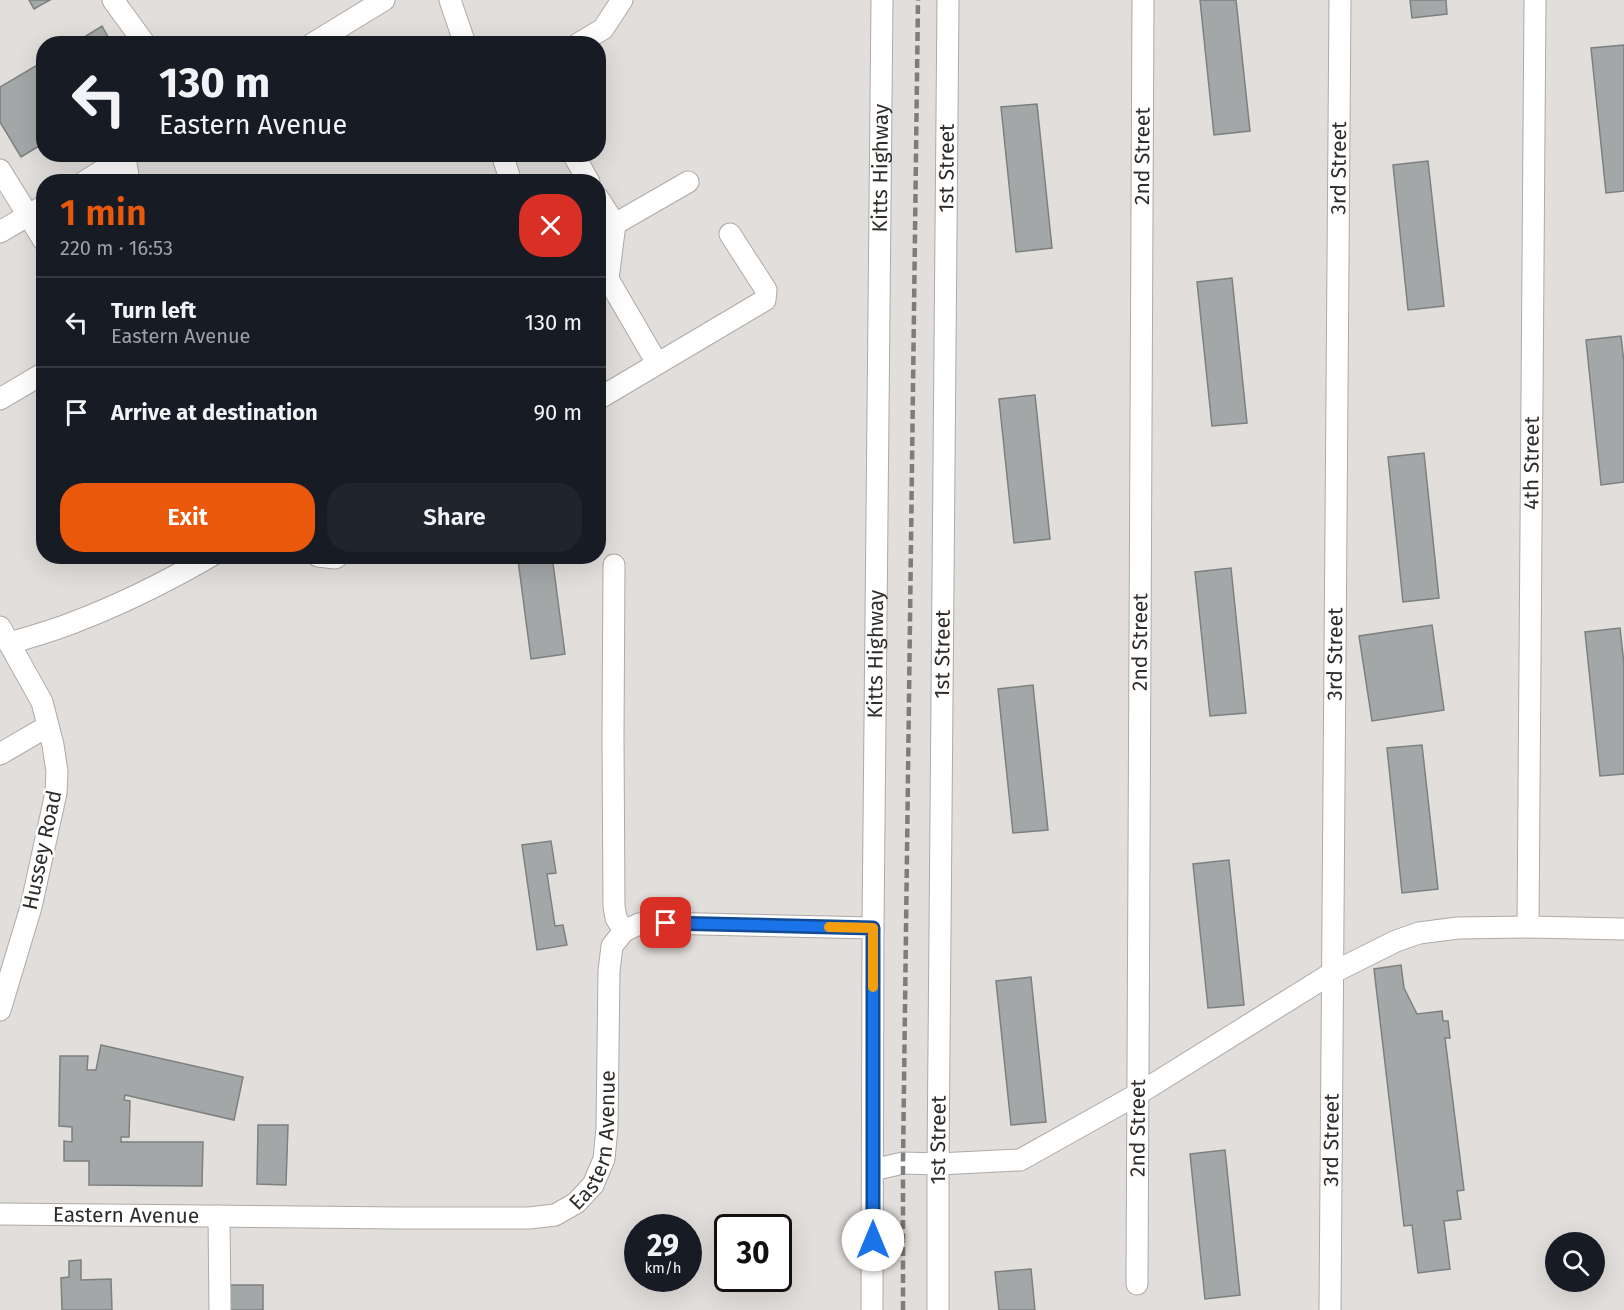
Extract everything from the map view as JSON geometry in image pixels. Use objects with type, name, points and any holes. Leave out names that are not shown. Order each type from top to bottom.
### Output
[{"type":"street","points":[[113,0],[139,36]]},
{"type":"street","points":[[325,36],[384,0]]},
{"type":"street","points":[[450,0],[462,36]]},
{"type":"street","points":[[591,36],[603,29],[622,0]]},
{"type":"street","name":"Kitts Highway","points":[[872,1310],[873,928],[882,0]]},
{"type":"street","name":"1st Street","points":[[938,1310],[948,0]]},
{"type":"street","name":"2nd Street","points":[[1137,1284],[1143,0]]},
{"type":"street","name":"3rd Street","points":[[1330,1310],[1340,0]]},
{"type":"street","name":"4th Street","points":[[1528,927],[1535,0]]},
{"type":"street","points":[[97,174],[116,162]]},
{"type":"street","points":[[0,170],[36,211],[0,232]]},
{"type":"street","points":[[615,224],[688,182]]},
{"type":"street","points":[[606,210],[615,224],[608,279],[657,363]]},
{"type":"street","points":[[606,394],[765,300],[766,290],[730,234]]},
{"type":"street","points":[[0,399],[36,378]]},
{"type":"street","points":[[4,637],[69,625],[109,609],[197,564]]},
{"type":"street","points":[[614,565],[614,906],[616,918],[624,931],[639,924],[659,923],[873,928]]},
{"type":"street","name":"Hussey Road","points":[[0,1010],[31,907],[56,793],[57,772],[42,702],[4,637]]},
{"type":"street","points":[[0,753],[48,726]]},
{"type":"street","points":[[873,1170],[903,1162],[938,1164],[1020,1160],[1138,1094],[1332,973],[1396,941],[1419,933],[1458,928],[1624,929]]},
{"type":"street","name":"Eastern Avenue","points":[[0,1214],[400,1218],[529,1218],[555,1215],[576,1203],[593,1185],[604,1159],[607,1128],[609,971],[612,946],[624,931]]},
{"type":"street","points":[[219,1216],[220,1310]]},
{"type":"building","points":[[29,0],[50,0],[34,9]]},
{"type":"building","points":[[1200,0],[1236,0],[1250,131],[1214,135]]},
{"type":"building","points":[[1410,0],[1446,0],[1447,14],[1412,18]]},
{"type":"building","points":[[102,26],[108,36],[86,36]]},
{"type":"building","points":[[1624,45],[1624,191],[1606,193],[1591,48]]},
{"type":"building","points":[[36,66],[36,148],[21,157],[0,122],[0,87]]},
{"type":"building","points":[[1037,104],[1052,248],[1016,252],[1001,107]]},
{"type":"building","points":[[1428,161],[1444,306],[1408,310],[1393,165]]},
{"type":"building","points":[[1232,278],[1247,423],[1212,426],[1197,282]]},
{"type":"building","points":[[1621,336],[1624,363],[1624,482],[1601,485],[1586,340]]},
{"type":"building","points":[[1035,395],[1050,539],[1014,543],[999,399]]},
{"type":"building","points":[[1424,453],[1439,598],[1403,602],[1388,457]]},
{"type":"building","points":[[519,564],[553,564],[565,654],[531,659]]},
{"type":"building","points":[[1231,568],[1246,713],[1210,716],[1195,572]]},
{"type":"building","points":[[1432,625],[1444,710],[1372,721],[1359,636]]},
{"type":"building","points":[[1620,628],[1624,664],[1624,774],[1600,776],[1585,632]]},
{"type":"building","points":[[1033,685],[1048,830],[1013,833],[998,689]]},
{"type":"building","points":[[1422,745],[1438,889],[1402,893],[1387,748]]},
{"type":"building","points":[[551,841],[556,873],[547,874],[555,926],[563,925],[567,945],[537,950],[522,845]]},
{"type":"building","points":[[1229,860],[1244,1005],[1208,1008],[1193,864]]},
{"type":"building","points":[[1401,965],[1404,988],[1417,1014],[1442,1011],[1443,1021],[1448,1021],[1450,1038],[1445,1038],[1464,1190],[1457,1191],[1461,1219],[1444,1221],[1450,1269],[1418,1273],[1412,1225],[1404,1226],[1374,969]]},
{"type":"building","points":[[1031,977],[1046,1122],[1011,1125],[996,981]]},
{"type":"building","points":[[101,1045],[243,1077],[234,1120],[125,1095],[124,1100],[130,1101],[129,1137],[121,1137],[121,1142],[203,1142],[202,1186],[89,1185],[89,1161],[64,1161],[64,1141],[72,1142],[72,1127],[59,1126],[60,1056],[88,1056],[87,1070],[96,1070]]},
{"type":"building","points":[[258,1125],[288,1125],[286,1185],[257,1184]]},
{"type":"building","points":[[1225,1150],[1240,1295],[1205,1299],[1190,1154]]},
{"type":"building","points":[[81,1260],[81,1280],[111,1279],[112,1310],[62,1310],[61,1278],[69,1277],[69,1261]]},
{"type":"building","points":[[1031,1269],[1035,1310],[999,1310],[995,1272]]},
{"type":"building","points":[[230,1285],[263,1285],[263,1310],[229,1310]]},
{"type":"railway","points":[[903,1310],[918,0]]},
{"type":"slow traffic","points":[[829,927],[873,928],[873,987]]},
{"type":"route","points":[[666,923],[873,928],[873,1240]]}]
